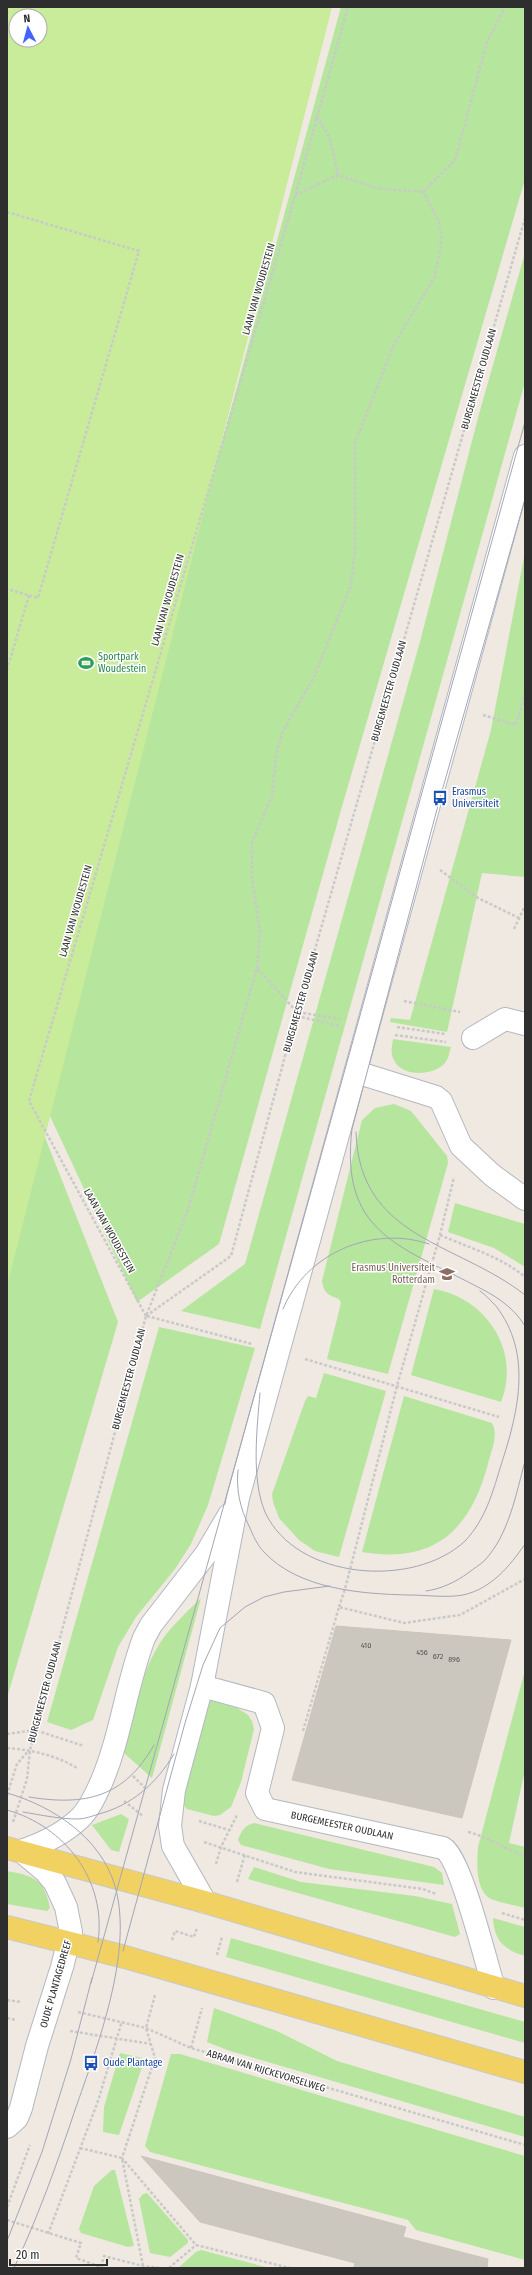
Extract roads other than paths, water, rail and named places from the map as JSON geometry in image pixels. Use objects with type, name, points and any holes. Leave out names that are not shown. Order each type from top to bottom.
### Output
[{"type":"main road","points":[[14,1850],[205,1902],[525,1996]]},
{"type":"main road","points":[[7,1927],[69,1942],[525,2072]]},
{"type":"street","points":[[205,1902],[173,1846],[170,1833],[174,1790],[202,1686],[238,1498],[280,1351],[525,456]]},
{"type":"street","points":[[473,1038],[505,1019],[525,1024]]},
{"type":"street","points":[[356,1072],[436,1097],[441,1102],[461,1146],[492,1175],[525,1199]]},
{"type":"street","points":[[14,1850],[39,1845],[57,1836],[80,1819],[95,1798],[115,1746],[144,1638],[152,1625],[206,1554],[238,1498]]},
{"type":"street","name":"BURGEMEESTER OUDLAAN","points":[[202,1686],[264,1703],[273,1728],[257,1792],[265,1809],[443,1848],[449,1851],[456,1864],[494,1988]]},
{"type":"street","name":"OUDE PLANTAGEDREEF","points":[[7,2127],[17,2118],[21,2108],[69,1942],[70,1932],[66,1907],[55,1883],[45,1871],[14,1850]]},
{"type":"tram line","points":[[91,1983],[525,422]]},
{"type":"tram line","points":[[525,499],[440,798],[352,1129],[351,1163],[355,1191],[365,1213],[380,1230],[398,1245],[496,1297],[509,1307],[525,1326]]},
{"type":"tram line","points":[[356,1132],[361,1168],[374,1195],[393,1217],[416,1234],[499,1277],[525,1295]]},
{"type":"tram line","points":[[283,1309],[294,1289],[308,1273],[325,1259],[344,1248],[364,1241],[386,1238],[408,1239],[429,1244]]},
{"type":"tram line","points":[[260,1393],[256,1453],[258,1484],[265,1512],[280,1535],[302,1552],[328,1564],[358,1570],[387,1571],[417,1566],[443,1556],[465,1541],[484,1514],[492,1494],[508,1442],[517,1402],[519,1382],[515,1343],[507,1324],[496,1306],[480,1291]]},
{"type":"tram line","points":[[426,1591],[448,1585],[468,1573],[483,1562],[493,1550],[511,1513],[525,1461]]},
{"type":"tram line","points":[[238,1470],[238,1492],[241,1506],[257,1543],[264,1552],[278,1564],[294,1574],[312,1582],[331,1587],[371,1593],[443,1596],[463,1595],[482,1588],[499,1576],[525,1544]]},
{"type":"tram line","points":[[123,1951],[185,1723],[203,1665],[220,1628],[245,1607],[264,1597],[284,1592],[330,1586]]},
{"type":"tram line","points":[[29,1797],[49,1800],[68,1800],[101,1794],[116,1787],[130,1777],[154,1745]]},
{"type":"tram line","points":[[23,1812],[57,1818],[78,1819],[111,1810],[142,1792],[159,1775],[174,1754]]},
{"type":"tram line","points":[[7,1793],[41,1806],[58,1815],[87,1839],[99,1853],[108,1869],[115,1886],[120,1912],[120,1940],[116,1969],[102,2029],[54,2170],[39,2210],[14,2268]]},
{"type":"tram line","points":[[7,1810],[28,1818],[47,1829],[64,1843],[78,1859],[96,1898],[99,1919],[98,1942]]},
{"type":"tram line","points":[[7,2241],[42,2152],[71,2059],[92,1978]]},
{"type":"place","name":"Sportpark Woudestein","points":[[86,663]]},
{"type":"place","name":"Erasmus Universiteit","points":[[440,798]]},
{"type":"place","name":"Erasmus Universiteit Rotterdam","points":[[447,1274]]},
{"type":"place","name":"Oude Plantage","points":[[91,2063]]}]
